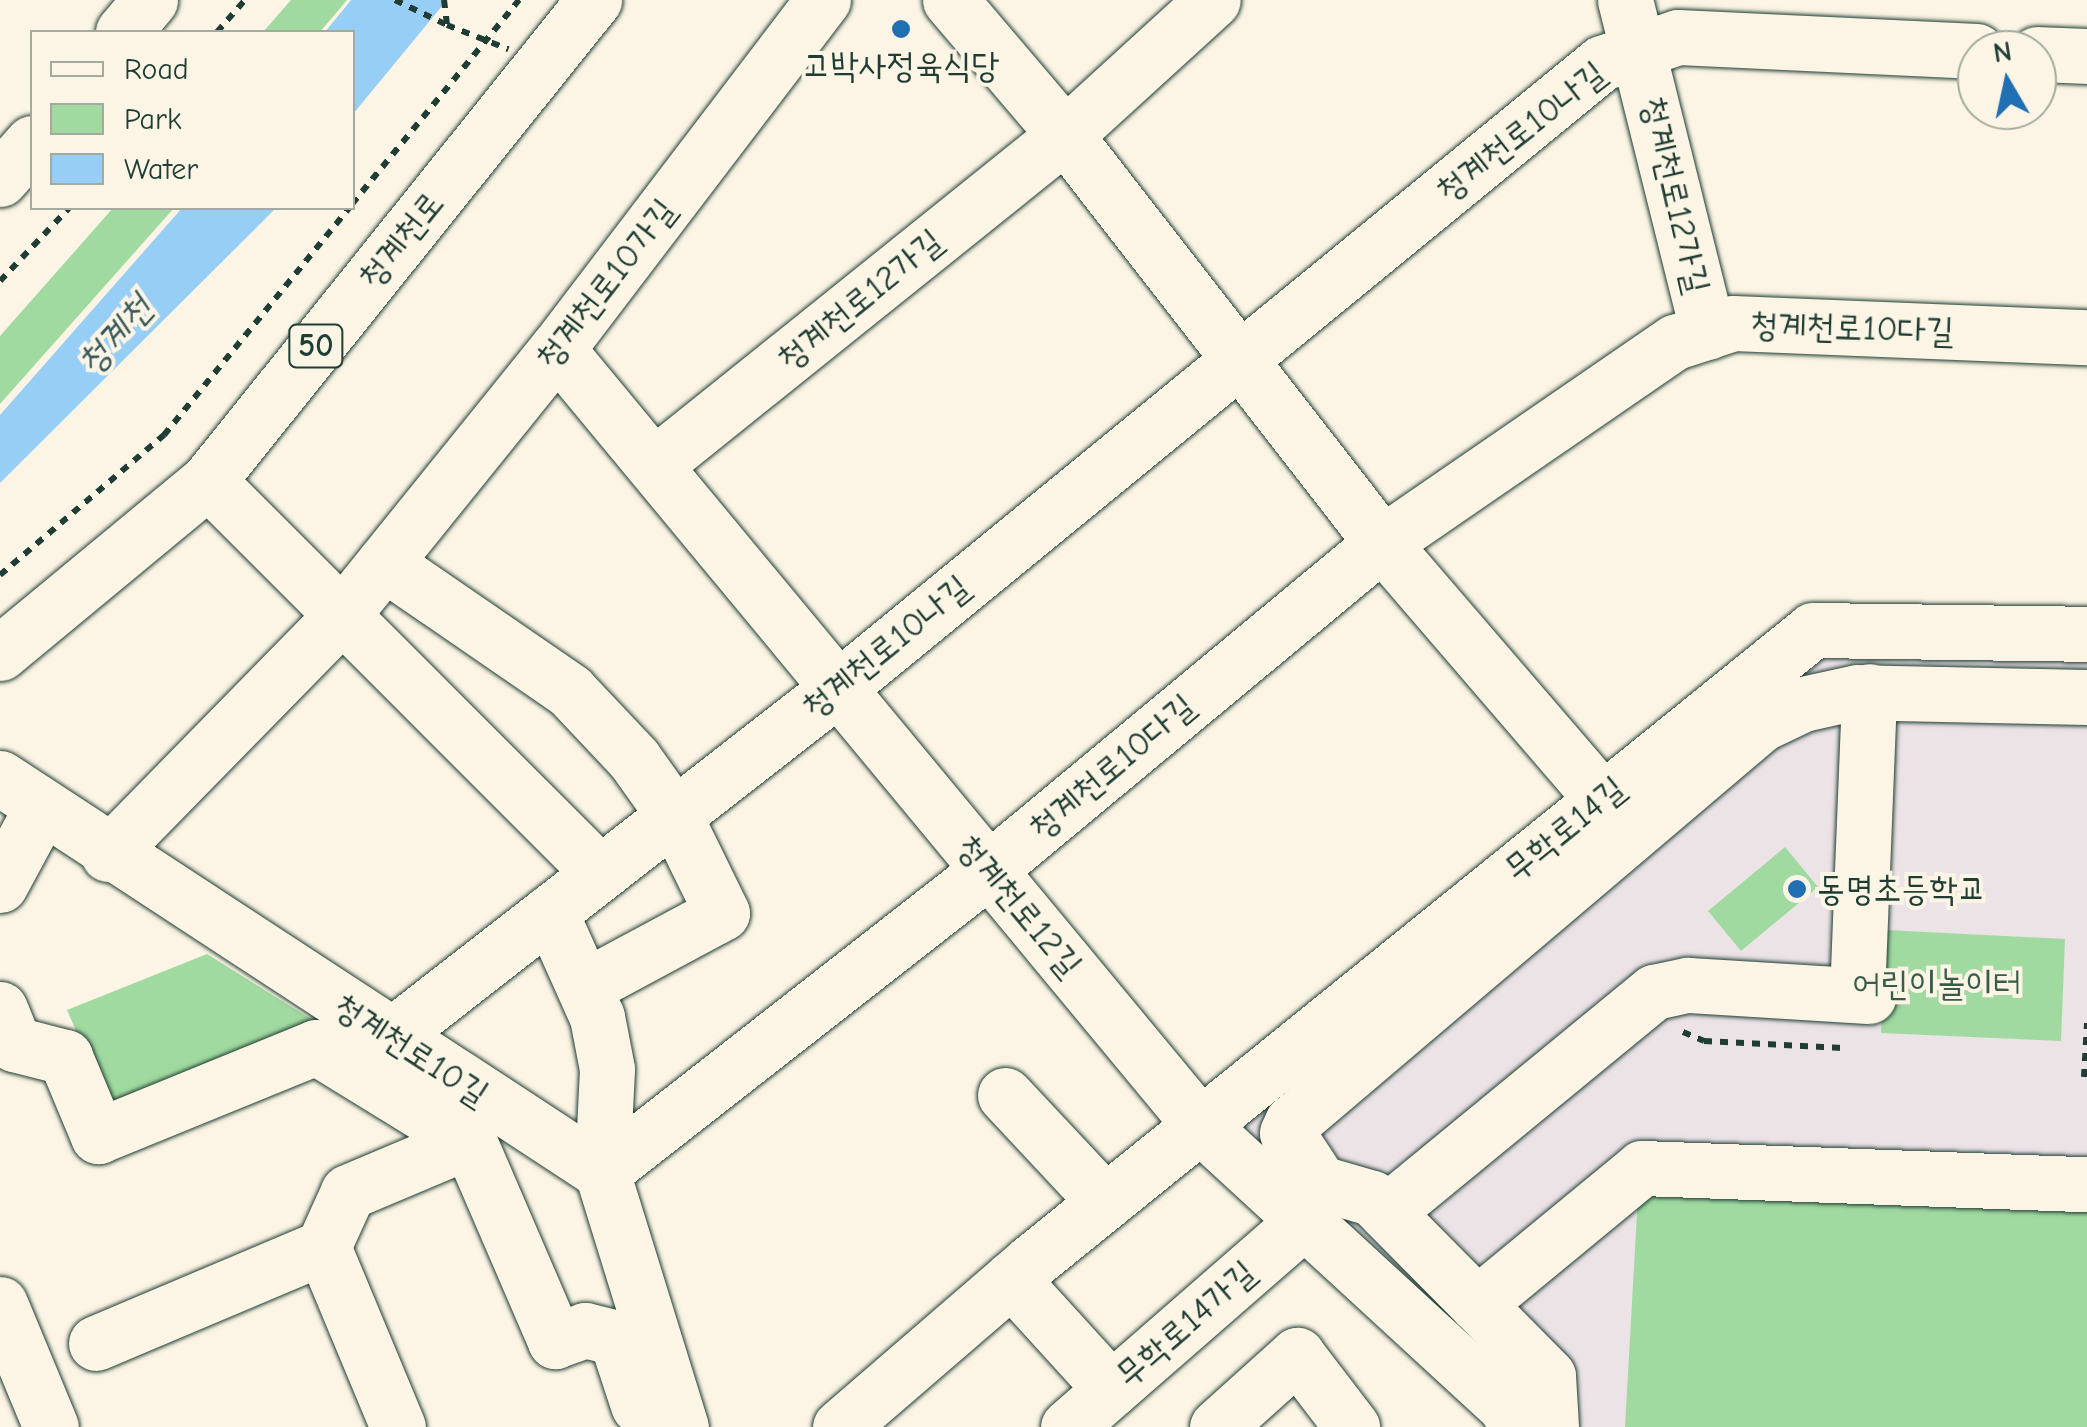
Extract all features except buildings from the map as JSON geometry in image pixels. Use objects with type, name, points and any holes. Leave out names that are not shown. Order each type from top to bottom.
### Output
[{"type":"street","points":[[125,30],[150,0]]},
{"type":"street","name":"청계천로","points":[[0,653],[208,481],[594,0]]},
{"type":"street","name":"청계천로10가길","points":[[108,854],[342,615],[558,349],[823,0]]},
{"type":"street","points":[[950,0],[1065,135],[1236,362],[1382,543],[1602,799]]},
{"type":"street","name":"청계천로12가길","points":[[654,465],[1065,135],[1213,0]]},
{"type":"street","name":"청계천로12가길","points":[[1633,25],[1708,332]]},
{"type":"street","name":"청계천로10나길","points":[[390,1036],[838,688],[1602,63],[1633,25],[1678,37],[1957,50]]},
{"type":"street","points":[[2057,55],[2087,56]]},
{"type":"street","points":[[0,179],[30,145]]},
{"type":"street","name":"청계천로10다길","points":[[602,1172],[988,870],[1382,543],[1675,342],[1734,324],[2087,337]]},
{"type":"street","name":"청계천로12길","points":[[558,349],[1200,1125],[1505,1404],[1518,1427]]},
{"type":"street","points":[[208,481],[600,872]]},
{"type":"street","points":[[384,563],[570,692],[634,759],[674,815],[722,913],[586,986]]},
{"type":"street","name":"무학로14길","points":[[842,1426],[1105,1202],[1814,630],[2087,634]]},
{"type":"street","points":[[1386,1212],[1654,992],[1688,986],[1863,995],[1869,692]]},
{"type":"street","points":[[1551,1427],[1548,1376],[1364,1192],[1320,1182],[1292,1146],[1292,1122],[1740,739],[1804,704],[1869,692],[2087,696]]},
{"type":"street","points":[[0,885],[21,793]]},
{"type":"street","name":"청계천로10길","points":[[21,793],[108,854],[602,1172]]},
{"type":"street","points":[[550,912],[586,986],[607,1069],[602,1172],[681,1427]]},
{"type":"street","points":[[5,1037],[65,1058],[98,1136],[316,1047],[470,1141],[555,1340],[585,1330],[616,1338],[644,1427]]},
{"type":"street","points":[[1005,1095],[1105,1202]]},
{"type":"street","points":[[96,1343],[323,1247],[348,1192],[470,1141]]},
{"type":"street","points":[[1477,1304],[1642,1168],[2087,1184]]},
{"type":"street","name":"무학로14가길","points":[[1068,1427],[1304,1220]]},
{"type":"street","points":[[323,1247],[382,1422]]},
{"type":"street","points":[[1011,1279],[1111,1389]]},
{"type":"street","points":[[0,1304],[51,1427]]},
{"type":"street","points":[[1217,1427],[1296,1355],[1352,1427]]},
{"type":"path","points":[[220,30],[245,0]]},
{"type":"path","points":[[394,0],[508,49]]},
{"type":"path","points":[[444,0],[447,25]]},
{"type":"path","points":[[355,201],[519,0]]},
{"type":"path","points":[[0,281],[67,210]]},
{"type":"path","points":[[0,575],[164,435],[348,210]]},
{"type":"path","points":[[2084,1077],[2087,1023]]},
{"type":"shaded area","name":"동명초등학교","points":[[1797,644],[2087,658],[2087,1427],[1540,1427],[1540,1395],[1233,1121]]},
{"type":"green space","points":[[291,0],[347,0],[322,30],[265,30]]},
{"type":"green space","points":[[111,210],[172,210],[0,404],[0,336]]},
{"type":"green space","points":[[1785,847],[1818,887],[1741,951],[1708,911]]},
{"type":"green space","name":"어린이놀이터","points":[[1886,930],[2065,939],[2061,1041],[1881,1033]]},
{"type":"green space","points":[[207,954],[319,1024],[109,1107],[67,1010]]},
{"type":"green space","points":[[1639,1178],[2087,1202],[2087,1427],[1625,1427]]},
{"type":"water","points":[[351,0],[447,0],[355,112],[355,30],[327,30]]},
{"type":"water","name":"청계천","points":[[180,210],[274,210],[0,483],[0,415]]},
{"type":"place","name":"고박사정육식당","points":[[901,29]]},
{"type":"place","name":"동명초등학교","points":[[1797,889]]}]
